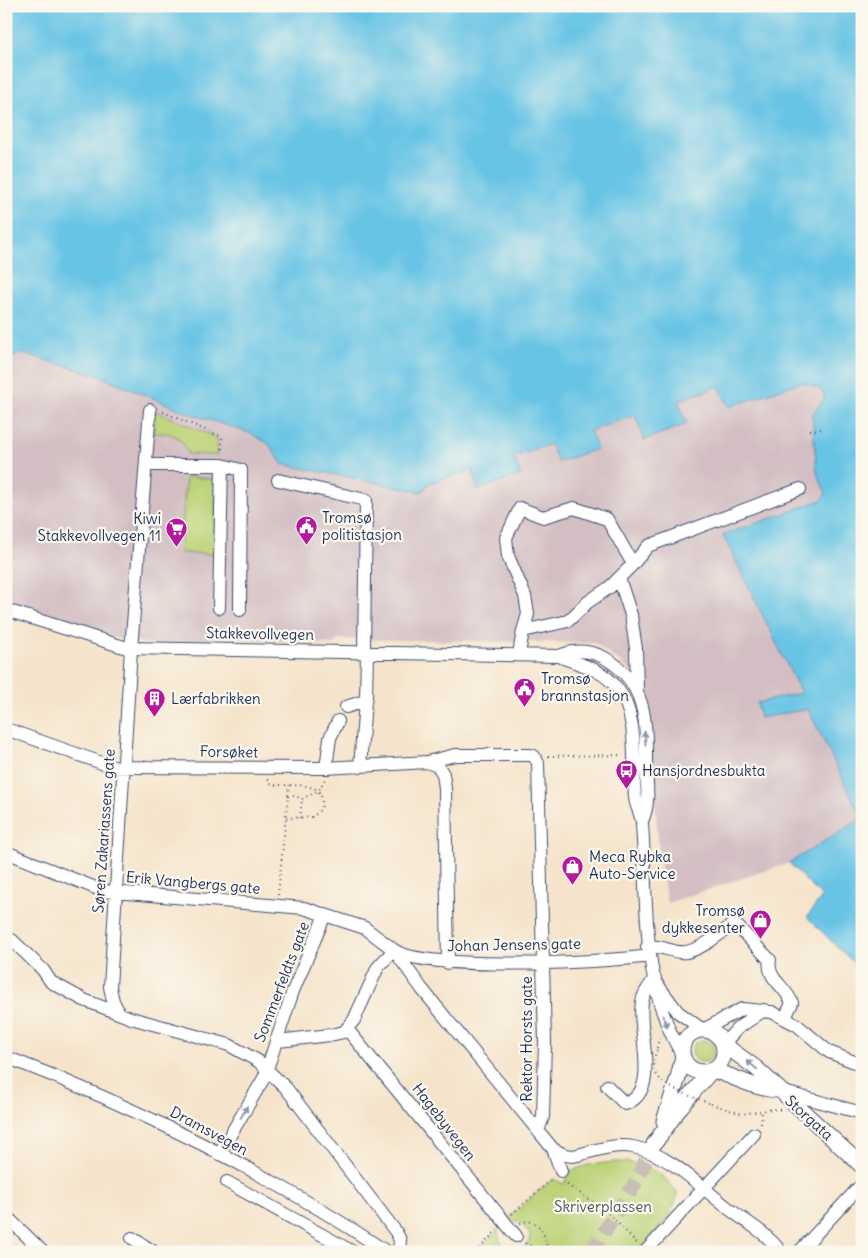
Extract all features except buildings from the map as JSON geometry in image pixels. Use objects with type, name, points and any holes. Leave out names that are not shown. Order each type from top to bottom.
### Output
[{"type":"main road","points":[[703,1030],[716,1033],[724,1044],[724,1057],[719,1065],[712,1070],[656,1140],[673,1096],[683,1056],[682,1048],[687,1038],[695,1031],[703,1030]]},
{"type":"main road","name":"Storgata","points":[[724,1044],[756,1068],[862,1166]]},
{"type":"main road","points":[[683,1056],[692,1068],[702,1072],[712,1070]]},
{"type":"main road","name":"Storgata","points":[[712,1070],[736,1077],[755,1086],[778,1090]]},
{"type":"street","name":"Søren Zakariassens gate","points":[[119,1013],[112,1001],[110,987],[131,648],[150,410]]},
{"type":"street","points":[[146,465],[222,465],[241,470],[240,610]]},
{"type":"street","points":[[219,608],[222,465]]},
{"type":"street","points":[[278,480],[366,500],[365,701],[360,767]]},
{"type":"street","points":[[523,631],[568,621],[588,602],[619,578],[648,546],[800,489]]},
{"type":"street","points":[[520,654],[523,631],[528,614],[525,596],[508,556],[506,538],[520,508],[543,517],[574,508],[606,519],[633,564]]},
{"type":"street","points":[[619,578],[632,615],[637,693],[643,712],[647,804],[642,821]]},
{"type":"street","name":"Stakkevollvegen","points":[[6,610],[91,638],[131,648],[559,656]]},
{"type":"street","points":[[559,656],[579,650],[593,652],[606,658],[624,673],[637,693]]},
{"type":"street","points":[[559,656],[601,672],[617,687],[626,702],[633,744],[635,799],[642,821],[648,952],[656,981],[660,1007],[674,1041],[683,1056]]},
{"type":"street","points":[[346,707],[365,701]]},
{"type":"street","points":[[328,772],[330,738],[338,721]]},
{"type":"street","name":"Forsøket","points":[[6,728],[99,764],[113,767],[266,769],[328,772],[360,767],[427,762],[455,755],[536,761]]},
{"type":"street","name":"Rektor Horsts gate","points":[[536,761],[545,1042],[544,1117],[538,1131]]},
{"type":"street","points":[[427,762],[438,766],[444,778],[448,963]]},
{"type":"street","name":"Erik Vangbergs gate","points":[[6,852],[99,890],[116,893],[304,908],[325,916]]},
{"type":"street","name":"Sommerfeldts gate","points":[[267,1069],[278,1041],[293,991],[325,916],[365,928],[394,950],[422,989],[553,1149],[562,1171]]},
{"type":"street","name":"Johan Jensens gate","points":[[394,950],[409,957],[448,963],[543,962],[648,952],[656,945],[685,952],[697,947],[731,926],[737,926],[770,960],[770,974],[792,1003],[785,1018]]},
{"type":"street","points":[[12,940],[43,970],[50,982],[84,1000],[148,1024],[229,1045],[258,1061],[286,1088],[396,1232],[400,1240],[399,1252]]},
{"type":"street","points":[[278,1041],[330,1035],[347,1029],[356,1016],[378,968],[394,950]]},
{"type":"street","points":[[656,981],[678,1012],[703,1030],[742,1009],[764,1010],[785,1018],[798,1032],[829,1052],[862,1065]]},
{"type":"street","points":[[607,1086],[625,1104],[638,1094],[646,1074],[641,1011],[643,998],[656,981]]},
{"type":"street","points":[[724,1044],[738,1028],[764,1010]]},
{"type":"street","name":"Hagebyvegen","points":[[347,1029],[516,1236]]},
{"type":"street","name":"Dramsvegen","points":[[6,1057],[128,1108],[219,1154],[387,1252]]},
{"type":"street","points":[[219,1154],[264,1078],[267,1069]]},
{"type":"street","points":[[778,1090],[862,1113]]},
{"type":"street","points":[[643,1250],[754,1134]]},
{"type":"street","points":[[553,1149],[573,1156],[619,1146],[633,1147],[656,1155],[704,1186],[726,1206],[764,1233],[780,1252]]},
{"type":"street","points":[[227,1182],[353,1252]]},
{"type":"street","points":[[799,1252],[862,1184]]},
{"type":"street","points":[[6,1216],[43,1252]]},
{"type":"street","points":[[132,1238],[154,1252]]},
{"type":"path","points":[[150,410],[152,407],[222,437],[222,465]]},
{"type":"path","points":[[810,430],[825,429]]},
{"type":"path","points":[[536,761],[623,755]]},
{"type":"path","points":[[266,769],[270,783],[313,787],[319,790],[323,802],[321,809],[313,817],[285,818]]},
{"type":"path","points":[[302,799],[319,790],[328,772]]},
{"type":"path","points":[[277,906],[289,785]]},
{"type":"path","points":[[288,796],[296,796],[302,799]]},
{"type":"path","points":[[300,818],[302,799]]},
{"type":"path","points":[[657,1050],[652,1067],[661,1082],[711,1104],[742,1114],[774,1109],[788,1113]]},
{"type":"path","points":[[476,1252],[504,1223],[562,1171]]},
{"type":"path","points":[[562,1171],[564,1184],[606,1211],[643,1250]]},
{"type":"path","points":[[516,1236],[520,1222],[526,1221],[535,1224],[545,1234],[547,1252]]},
{"type":"path","points":[[530,1246],[543,1252]]},
{"type":"shaded area","points":[[21,353],[100,376],[191,414],[250,433],[269,444],[282,464],[422,492],[429,483],[472,470],[520,475],[514,458],[550,444],[558,462],[596,449],[590,431],[635,415],[644,440],[686,425],[678,401],[719,386],[729,407],[801,382],[820,389],[824,394],[824,399],[817,473],[826,493],[821,501],[723,535],[801,693],[758,703],[760,718],[808,709],[860,814],[859,819],[789,863],[667,903],[660,861],[644,681],[595,643],[339,639],[333,644],[219,637],[183,650],[66,629],[6,609],[6,362]]},
{"type":"green space","points":[[155,411],[217,438],[217,455],[188,454],[182,443],[175,436],[166,433],[153,434]]},
{"type":"green space","points":[[186,477],[216,479],[214,554],[180,553]]},
{"type":"green space","points":[[703,1040],[711,1043],[714,1051],[711,1059],[703,1062],[695,1059],[692,1051],[695,1043]]},
{"type":"green space","name":"Skriverplassen","points":[[614,1162],[633,1163],[650,1169],[672,1185],[677,1193],[669,1214],[643,1247],[626,1247],[623,1252],[476,1252],[498,1230],[500,1240],[505,1246],[518,1250],[523,1249],[529,1242],[530,1234],[520,1222],[507,1219],[553,1179],[564,1184],[570,1171],[588,1165]]},
{"type":"water","points":[[6,6],[862,6],[862,971],[807,917],[822,897],[789,863],[859,820],[860,814],[808,709],[760,718],[757,703],[801,693],[723,535],[822,500],[826,493],[817,473],[812,415],[824,399],[824,394],[820,389],[801,382],[729,407],[719,386],[678,401],[687,424],[644,440],[635,415],[590,431],[597,449],[558,462],[550,444],[514,457],[521,475],[478,490],[472,470],[429,483],[422,492],[282,464],[269,444],[250,433],[191,414],[100,376],[21,353],[6,362]]},
{"type":"tunnel","points":[[591,1252],[633,1187],[654,1144]]},
{"type":"place","name":"Tromsø politistasjon","points":[[306,546]]},
{"type":"place","name":"Kiwi Stakkevollvegen 11","points":[[177,547]]},
{"type":"place","name":"Tromsø brannstasjon","points":[[525,707]]},
{"type":"place","name":"Lærfabrikken","points":[[155,718]]},
{"type":"place","name":"Hansjordnesbukta","points":[[626,790]]},
{"type":"place","name":"Meca Rybka Auto-Service","points":[[573,885]]},
{"type":"place","name":"Tromsø dykkesenter","points":[[761,939]]}]
